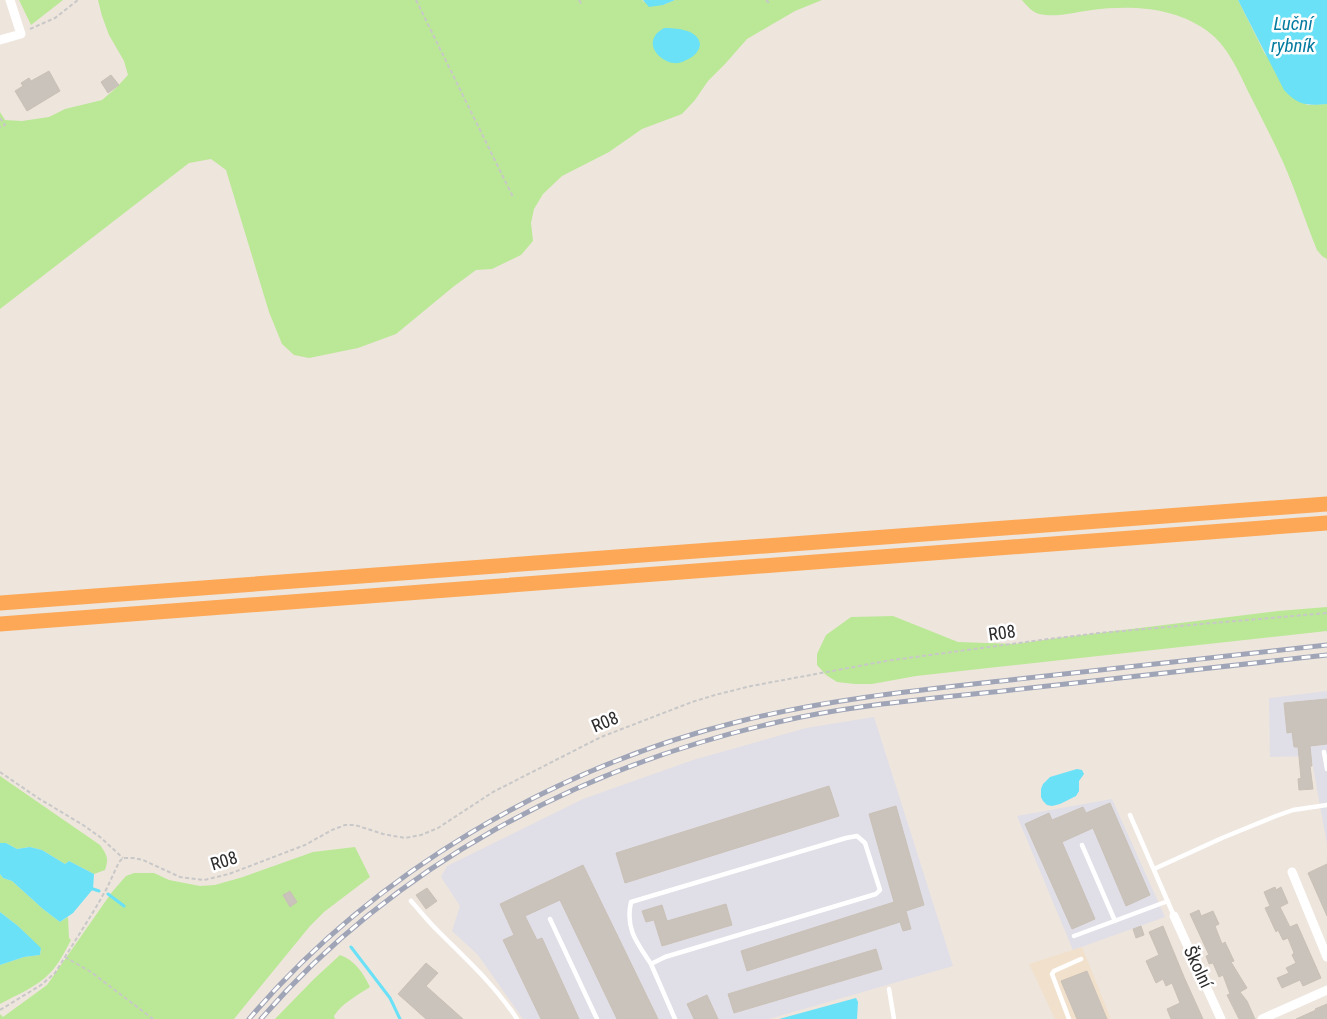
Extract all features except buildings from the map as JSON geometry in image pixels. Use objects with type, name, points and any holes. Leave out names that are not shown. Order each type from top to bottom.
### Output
[{"type":"highway","points":[[0,603],[1327,504]]},
{"type":"highway","points":[[0,624],[1327,523]]},
{"type":"street","points":[[0,40],[21,34],[10,0]]},
{"type":"street","points":[[1292,872],[1327,956]]},
{"type":"street","name":"Školní","points":[[1174,916],[1221,1019]]},
{"type":"street","points":[[1262,1019],[1327,990]]},
{"type":"lane","points":[[1324,752],[1327,769]]},
{"type":"lane","points":[[1154,869],[1276,816],[1293,810],[1327,805]]},
{"type":"lane","points":[[1130,815],[1174,916]]},
{"type":"lane","points":[[651,964],[665,957],[876,894],[880,890],[866,843],[857,836],[846,838],[631,902],[628,914],[630,927],[639,946],[651,964],[675,1019]]},
{"type":"lane","points":[[1082,844],[1115,921]]},
{"type":"lane","points":[[411,901],[436,929],[480,972],[517,1019]]},
{"type":"lane","points":[[1074,936],[1168,901]]},
{"type":"lane","points":[[550,919],[597,1019]]},
{"type":"lane","points":[[1069,1019],[1052,974],[1054,971],[1081,959]]},
{"type":"lane","points":[[889,989],[894,1019]]},
{"type":"path","points":[[21,34],[55,18],[78,0]]},
{"type":"path","points":[[416,0],[513,196]]},
{"type":"path","points":[[579,0],[582,5]]},
{"type":"path","points":[[766,0],[770,4]]},
{"type":"path","points":[[0,118],[5,125],[0,127]]},
{"type":"path","name":"R08","points":[[123,858],[143,860],[180,877],[204,880],[228,874],[305,845],[345,825],[355,825],[382,834],[405,838],[421,835],[438,828],[493,792],[601,737],[692,702],[751,686],[886,661],[1048,639],[1327,613]]},
{"type":"path","points":[[0,772],[83,825],[100,837],[123,858],[55,973],[42,985],[0,1010]]},
{"type":"path","points":[[65,956],[153,1019]]},
{"type":"shaded area","points":[[1327,691],[1327,844],[1311,756],[1270,757],[1269,698]]},
{"type":"shaded area","points":[[874,717],[953,966],[769,1019],[523,1019],[478,955],[452,931],[460,906],[441,877],[447,866],[583,799],[693,760],[806,728]]},
{"type":"shaded area","points":[[1112,799],[1165,917],[1073,950],[1017,816]]},
{"type":"shaded area","points":[[1082,947],[1111,1019],[1055,1019],[1029,964]]},
{"type":"green space","points":[[19,0],[63,0],[31,25]]},
{"type":"green space","points":[[98,0],[642,0],[663,5],[675,0],[822,0],[795,11],[747,39],[708,81],[695,100],[682,114],[642,129],[609,152],[562,176],[543,194],[534,209],[531,223],[533,241],[521,255],[492,269],[476,270],[396,334],[358,348],[309,358],[294,355],[282,344],[269,312],[226,170],[211,159],[189,163],[0,309],[0,112],[5,120],[22,121],[49,117],[65,109],[102,100],[128,75],[124,61],[109,35]]},
{"type":"green space","points":[[1022,0],[1238,0],[1265,54],[1307,105],[1327,104],[1327,259],[1317,250],[1283,162],[1239,72],[1229,55],[1211,34],[1184,18],[1154,10],[1107,8],[1046,15],[1034,12]]},
{"type":"green space","points":[[1327,607],[1327,631],[916,676],[872,684],[837,682],[826,675],[817,665],[817,654],[826,635],[851,617],[893,616],[958,642],[1015,644],[1278,611]]},
{"type":"green space","points":[[0,776],[100,845],[107,857],[105,870],[94,874],[69,861],[65,864],[42,850],[30,847],[17,849],[6,843],[0,843]]},
{"type":"green space","points":[[355,847],[370,877],[324,912],[310,926],[234,1019],[0,1019],[0,1014],[3,1017],[47,985],[112,892],[126,876],[134,873],[154,873],[169,880],[200,886],[215,885],[313,852]]},
{"type":"green space","points":[[0,874],[3,878],[12,881],[60,922],[68,917],[69,938],[71,940],[56,966],[45,978],[33,987],[0,1004],[0,965],[24,957],[40,955],[41,949],[18,926],[0,912]]},
{"type":"green space","points":[[340,955],[350,960],[358,968],[370,987],[341,1007],[334,1016],[335,1019],[275,1019],[314,979]]},
{"type":"water","points":[[643,0],[675,0],[663,5],[649,7]]},
{"type":"water","name":"Luční rybník","points":[[1238,0],[1327,0],[1327,104],[1313,105],[1298,102],[1284,90]]},
{"type":"water","points":[[664,28],[691,32],[700,44],[698,51],[692,57],[679,63],[665,60],[657,54],[653,45],[656,34]]},
{"type":"water","points":[[1077,769],[1082,770],[1084,774],[1079,781],[1079,791],[1076,796],[1060,804],[1047,805],[1041,797],[1043,784],[1050,777]]},
{"type":"water","points":[[0,843],[6,843],[17,849],[30,847],[42,850],[65,864],[69,861],[94,874],[93,889],[73,913],[60,922],[12,881],[3,878],[0,874]]},
{"type":"water","points":[[0,912],[41,948],[40,955],[24,957],[0,965]]},
{"type":"water","points":[[856,998],[858,1002],[857,1019],[779,1019]]},
{"type":"waterway","points":[[90,888],[99,891]]},
{"type":"waterway","points":[[108,894],[124,906]]},
{"type":"waterway","points":[[351,947],[390,998],[400,1019]]},
{"type":"railway","points":[[249,1019],[298,966],[352,917],[410,872],[472,832],[536,797],[603,766],[671,741],[774,713],[875,696],[1327,645]]},
{"type":"railway","points":[[261,1019],[313,964],[370,914],[431,869],[496,829],[563,795],[633,765],[705,741],[778,722],[833,711],[1327,655]]}]
